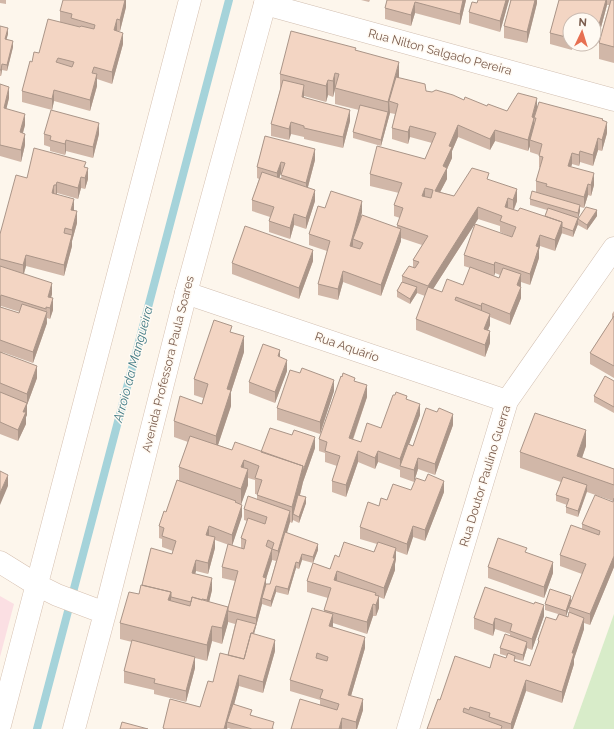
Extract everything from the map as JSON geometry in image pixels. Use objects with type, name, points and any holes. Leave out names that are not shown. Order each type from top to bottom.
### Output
[{"type":"street","points":[[0,725],[190,0]]},
{"type":"street","name":"Rua Nilton Salgado Pereira","points":[[266,2],[614,100]]},
{"type":"street","name":"Avenida Professora Paula Soares","points":[[74,729],[105,613],[186,292],[266,2]]},
{"type":"street","name":"Rua Doutor Paulino Guerra","points":[[408,729],[507,401],[614,248]]},
{"type":"street","name":"Rua Aquário","points":[[186,292],[507,401]]},
{"type":"street","points":[[0,562],[37,585],[57,595],[105,613]]},
{"type":"shaded area","points":[[0,596],[14,604],[0,657]]},
{"type":"green space","points":[[614,614],[614,729],[573,729]]},
{"type":"building","points":[[63,0],[125,0],[120,20],[117,19],[114,30],[123,33],[112,72],[94,67],[92,73],[97,74],[90,100],[54,90],[52,99],[22,91],[34,52],[39,53],[48,19],[94,29],[95,25],[71,18],[72,14],[60,11]],"holes":[[[58,58],[74,62],[72,67],[56,62]]]},
{"type":"building","points":[[387,0],[463,0],[460,14],[415,2],[411,15],[385,8]]},
{"type":"building","points":[[478,0],[506,0],[500,21],[469,12],[472,2],[477,3]]},
{"type":"building","points":[[511,0],[535,0],[527,32],[504,26]]},
{"type":"building","points":[[559,0],[606,0],[602,14],[602,12],[562,12],[562,36],[550,33]]},
{"type":"building","points":[[611,0],[614,0],[614,47],[602,44],[602,32]]},
{"type":"building","points":[[0,26],[8,28],[5,39],[13,41],[7,65],[2,64],[1,70],[0,70]]},
{"type":"building","points":[[291,31],[356,48],[355,50],[399,62],[388,102],[335,88],[339,74],[335,73],[333,81],[328,80],[326,86],[280,74]]},
{"type":"building","points":[[396,77],[425,84],[426,91],[432,92],[436,90],[464,100],[465,97],[487,106],[488,104],[507,111],[518,93],[537,98],[532,117],[534,118],[528,140],[495,130],[490,139],[458,125],[449,146],[452,147],[443,166],[447,168],[435,191],[454,196],[472,168],[489,173],[487,179],[517,189],[513,200],[508,198],[505,207],[518,211],[520,208],[562,222],[555,240],[540,235],[536,246],[539,247],[530,274],[495,262],[494,265],[464,255],[475,224],[512,237],[516,227],[500,221],[502,216],[478,207],[428,286],[402,276],[409,266],[415,268],[419,262],[413,260],[428,236],[397,225],[403,208],[394,205],[402,183],[370,174],[377,146],[425,159],[436,133],[410,126],[408,132],[392,128],[398,104],[389,101]],"holes":[[[425,188],[433,190],[431,198],[422,196]]]},
{"type":"building","points":[[283,80],[304,85],[302,97],[350,110],[343,137],[304,128],[304,126],[291,122],[289,129],[271,124]]},
{"type":"building","points":[[0,84],[9,87],[4,108],[25,114],[20,132],[25,134],[21,150],[0,145]]},
{"type":"building","points":[[539,102],[603,119],[602,120],[607,122],[602,140],[598,138],[593,155],[580,151],[579,155],[572,153],[568,166],[594,173],[591,185],[588,184],[584,197],[546,186],[547,184],[536,181],[543,157],[539,156],[542,144],[530,140]]},
{"type":"building","points":[[360,105],[388,112],[381,140],[353,132]]},
{"type":"building","points":[[51,110],[99,123],[93,147],[66,140],[65,144],[50,140],[51,136],[44,134]]},
{"type":"building","points":[[265,136],[315,149],[306,183],[281,175],[285,163],[281,162],[277,173],[257,167]]},
{"type":"building","points":[[34,148],[86,162],[84,167],[88,168],[85,178],[81,177],[78,188],[57,182],[56,185],[54,185],[52,193],[74,199],[71,210],[77,211],[72,230],[65,228],[64,233],[72,235],[64,265],[26,255],[23,265],[0,259],[0,234],[16,175],[27,178]]},
{"type":"building","points":[[262,172],[315,190],[306,218],[294,214],[290,228],[269,221],[274,207],[252,200]]},
{"type":"building","points":[[331,191],[362,201],[350,246],[360,249],[363,243],[353,239],[362,215],[401,229],[381,285],[343,271],[338,289],[318,284],[330,241],[309,234],[318,206],[325,208]]},
{"type":"building","points":[[532,191],[580,205],[578,213],[530,199]]},
{"type":"building","points":[[586,207],[597,210],[587,225],[578,219]]},
{"type":"building","points":[[548,208],[578,218],[573,231],[562,227],[562,222],[545,216]]},
{"type":"building","points":[[245,226],[313,250],[299,288],[232,263]]},
{"type":"building","points":[[0,266],[52,283],[48,297],[53,298],[50,308],[46,307],[46,309],[1,295],[0,298]]},
{"type":"building","points":[[470,267],[499,278],[503,268],[521,274],[517,285],[521,287],[510,314],[482,303],[481,306],[456,297],[455,300],[490,314],[484,329],[490,331],[485,345],[416,319],[428,287],[442,292],[447,279],[463,285]]},
{"type":"building","points":[[402,282],[417,287],[410,299],[397,291]]},
{"type":"building","points":[[22,304],[47,312],[33,352],[0,340],[0,307],[19,313]]},
{"type":"building","points":[[614,316],[614,366],[590,353]]},
{"type":"building","points":[[214,320],[232,326],[230,332],[244,336],[227,389],[231,390],[216,436],[174,421],[180,396],[202,404],[208,384],[194,379]]},
{"type":"building","points":[[263,344],[280,350],[278,356],[287,360],[275,392],[249,382]]},
{"type":"building","points":[[0,352],[37,366],[27,394],[0,383]]},
{"type":"building","points":[[302,368],[334,380],[320,422],[277,408],[290,370],[300,373]]},
{"type":"building","points":[[343,373],[355,378],[354,381],[367,385],[349,438],[361,442],[367,423],[381,428],[393,395],[395,395],[396,392],[407,396],[406,399],[420,404],[400,459],[378,451],[375,458],[358,451],[346,485],[332,481],[340,456],[325,451],[327,442],[319,439]]},
{"type":"building","points":[[605,376],[614,381],[614,407],[594,396]]},
{"type":"building","points":[[0,392],[27,403],[23,412],[26,412],[18,430],[0,422]]},
{"type":"building","points":[[426,408],[437,412],[439,408],[453,414],[435,464],[418,458],[414,470],[400,466],[408,444],[413,446]]},
{"type":"building","points":[[535,413],[586,430],[577,456],[614,469],[614,485],[520,452]]},
{"type":"building","points":[[270,428],[292,435],[294,430],[315,437],[303,471],[303,466],[261,452]]},
{"type":"building","points":[[190,436],[232,450],[235,442],[303,466],[292,507],[257,495],[262,480],[255,478],[259,466],[244,460],[241,467],[248,469],[241,489],[179,467]]},
{"type":"building","points":[[0,471],[8,475],[0,493]]},
{"type":"building","points":[[428,474],[444,481],[425,530],[413,526],[407,544],[360,527],[368,502],[379,506],[381,498],[387,500],[393,484],[411,490],[416,478],[425,481]]},
{"type":"building","points":[[563,477],[587,485],[578,511],[566,507],[569,499],[556,495]]},
{"type":"building","points":[[177,480],[236,501],[235,502],[242,505],[232,535],[209,526],[206,535],[215,537],[208,563],[196,560],[192,573],[212,578],[207,600],[192,597],[191,602],[171,597],[171,592],[142,585],[151,548],[172,554],[176,541],[162,536],[164,528],[159,526],[164,511],[166,512]]},
{"type":"building","points":[[298,495],[306,497],[299,517],[293,514]]},
{"type":"building","points":[[595,495],[613,502],[614,498],[614,556],[590,614],[569,607],[586,564],[560,555],[571,525],[599,535],[600,531],[582,524]]},
{"type":"building","points":[[248,496],[290,511],[278,551],[272,549],[263,577],[266,578],[256,618],[228,611],[238,571],[222,567],[228,544],[244,549],[246,540],[241,538],[248,518],[265,524],[267,517],[244,509]],"holes":[[[268,540],[274,543],[272,549],[266,546]]]},
{"type":"building","points":[[285,532],[318,544],[313,557],[302,554],[299,563],[296,562],[288,589],[276,586],[271,601],[262,598],[266,584],[270,584]]},
{"type":"building","points":[[498,538],[527,548],[525,552],[553,562],[544,587],[488,567]]},
{"type":"building","points":[[344,542],[374,552],[378,542],[396,548],[393,558],[395,558],[384,588],[337,571],[334,580],[376,593],[375,595],[379,596],[376,605],[373,604],[367,622],[324,610],[331,588],[307,581],[313,563],[330,569],[335,555],[339,557]]},
{"type":"building","points":[[141,585],[171,592],[168,600],[190,606],[192,597],[228,607],[222,628],[212,626],[207,645],[120,623],[129,592],[139,594]]},
{"type":"building","points":[[485,587],[534,604],[535,602],[544,605],[532,639],[510,631],[512,624],[495,618],[493,625],[474,618]]},
{"type":"building","points":[[550,589],[571,596],[566,611],[545,604]]},
{"type":"building","points":[[312,608],[333,614],[329,626],[365,637],[348,695],[363,699],[356,722],[342,718],[339,729],[291,729],[300,699],[337,710],[339,704],[320,698],[323,690],[290,680]],"holes":[[[317,653],[328,657],[327,661],[316,658]]]},
{"type":"building","points":[[569,612],[584,618],[572,653],[574,653],[562,692],[526,680],[511,724],[489,717],[490,713],[470,707],[469,710],[464,708],[463,712],[502,726],[501,729],[427,729],[438,699],[440,700],[455,656],[490,668],[494,654],[506,658],[508,653],[515,656],[514,661],[530,666],[546,617],[556,620],[559,614],[568,617]]},
{"type":"building","points":[[237,619],[256,624],[253,633],[251,633],[244,659],[228,655]]},
{"type":"building","points":[[251,633],[275,640],[263,682],[239,675],[224,729],[163,728],[170,699],[200,707],[208,681],[213,682],[220,653],[244,659]]},
{"type":"building","points":[[505,634],[527,642],[523,655],[500,648]]},
{"type":"building","points":[[132,640],[195,657],[186,691],[154,683],[155,679],[124,671]]},
{"type":"building","points":[[233,704],[252,710],[250,715],[274,722],[272,729],[252,729],[227,722]]},
{"type":"building","points":[[122,722],[148,729],[120,729]]},
{"type":"waterway","name":"Arroio da Mangueira","points":[[37,729],[229,0]]}]
